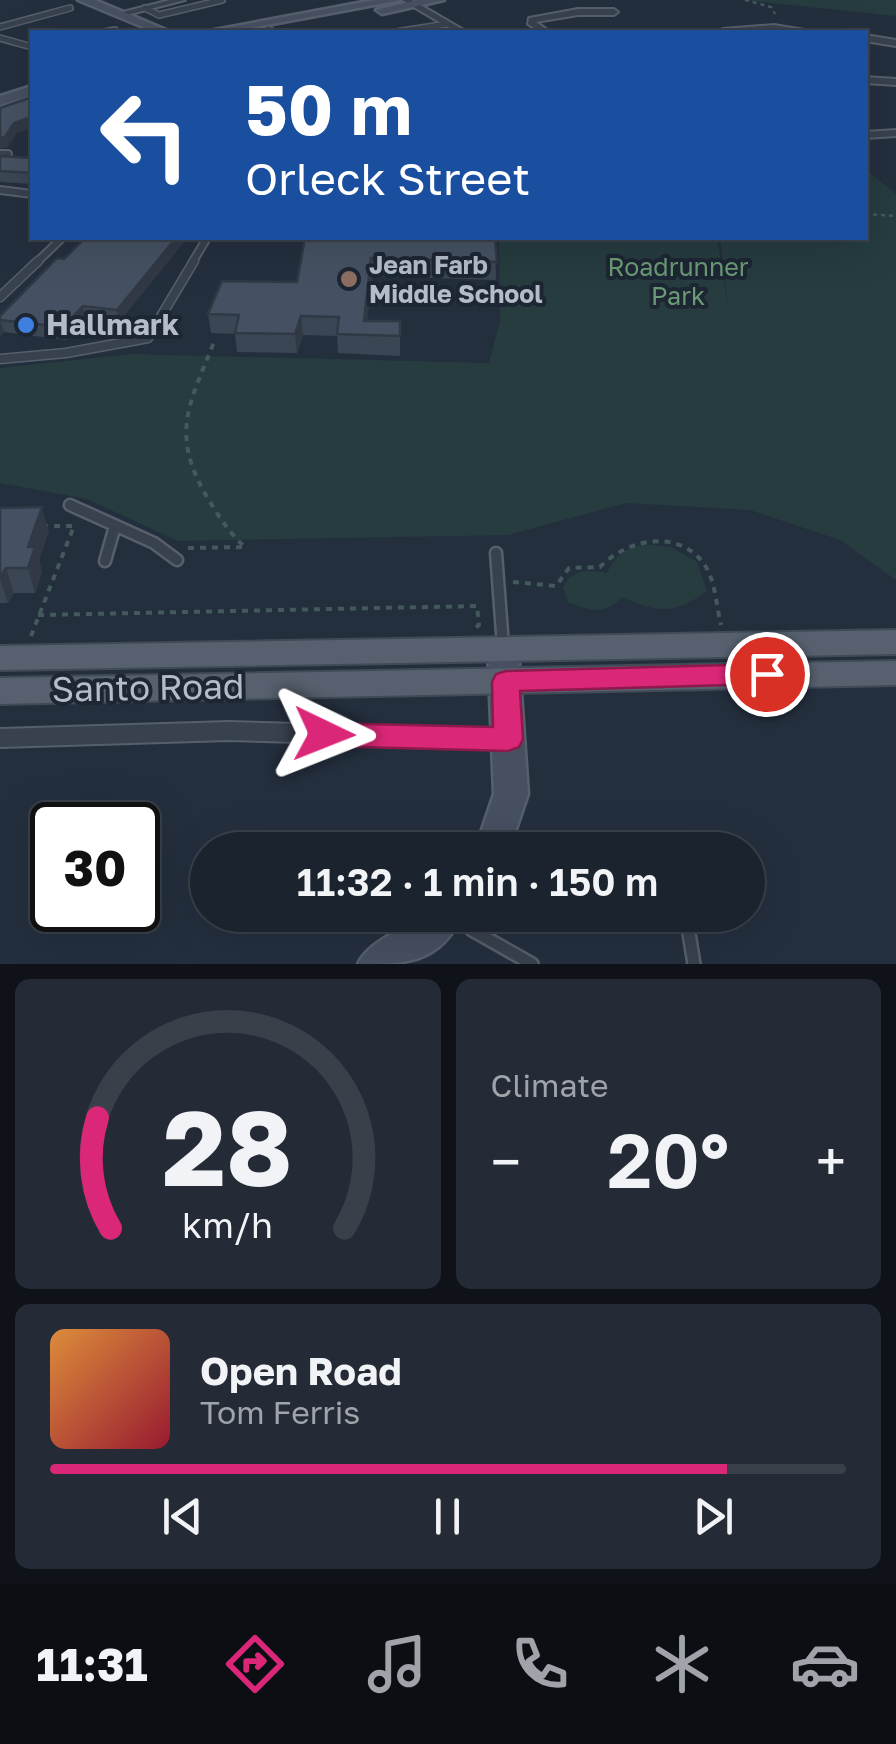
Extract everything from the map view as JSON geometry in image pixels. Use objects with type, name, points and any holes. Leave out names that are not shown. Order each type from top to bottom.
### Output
[{"type":"main road","points":[[84,0],[161,30]]},
{"type":"main road","points":[[222,30],[395,0]]},
{"type":"main road","points":[[277,30],[410,2],[438,0]]},
{"type":"main road","points":[[0,89],[30,81]]},
{"type":"main road","points":[[0,101],[30,91]]},
{"type":"main road","name":"Santo Road","points":[[0,691],[896,642]]},
{"type":"main road","name":"Santo Road","points":[[0,658],[896,673]]},
{"type":"main road","points":[[498,832],[512,794],[504,665]]},
{"type":"main road","points":[[377,964],[426,932]]},
{"type":"street","points":[[123,13],[181,0]]},
{"type":"street","points":[[410,2],[458,30]]},
{"type":"street","points":[[542,30],[532,20],[578,12],[614,12]]},
{"type":"street","points":[[750,30],[795,30]]},
{"type":"street","points":[[868,38],[896,43]]},
{"type":"street","points":[[868,80],[896,82]]},
{"type":"street","points":[[868,135],[896,133]]},
{"type":"street","points":[[0,738],[229,732],[508,739]]},
{"type":"lane","points":[[145,8],[159,14],[222,0]]},
{"type":"lane","points":[[0,27],[70,8]]},
{"type":"lane","points":[[409,30],[447,24]]},
{"type":"lane","points":[[0,38],[30,47]]},
{"type":"lane","points":[[3,156],[20,162]]},
{"type":"lane","points":[[0,190],[30,194]]},
{"type":"lane","points":[[0,297],[60,240]]},
{"type":"lane","points":[[0,359],[148,338],[206,240]]},
{"type":"lane","points":[[70,504],[154,543],[177,560]]},
{"type":"lane","points":[[105,561],[116,526]]},
{"type":"lane","points":[[496,553],[504,665]]},
{"type":"lane","points":[[476,932],[532,964]]},
{"type":"lane","points":[[689,932],[694,964]]},
{"type":"path","points":[[745,0],[771,7],[778,28]]},
{"type":"path","points":[[868,214],[896,216]]},
{"type":"path","points":[[188,548],[245,547],[234,539],[194,477],[181,434],[214,342]]},
{"type":"path","points":[[30,640],[74,526],[37,526]]},
{"type":"path","points":[[498,580],[556,586],[570,568],[600,567],[613,550],[623,546],[666,543],[682,547],[705,564],[721,625]]},
{"type":"path","points":[[38,616],[477,606],[479,625],[472,631]]},
{"type":"green space","points":[[742,0],[896,0],[896,16]]},
{"type":"green space","name":"Roadrunner Park","points":[[868,171],[896,194],[896,580],[840,540],[750,510],[626,503],[508,535],[178,541],[87,499],[0,483],[0,368],[132,354],[489,363],[500,321],[499,240],[717,240],[729,311],[720,240],[868,240]]},
{"type":"green space","points":[[651,545],[671,547],[697,562],[707,591],[686,604],[667,609],[622,597],[609,607],[596,610],[568,602],[563,588],[571,577],[587,571],[607,573],[624,552]]},
{"type":"building","points":[[30,98],[30,118],[14,123],[0,138],[0,108]]},
{"type":"building","points":[[0,156],[30,158],[30,173],[0,171]]},
{"type":"building","points":[[83,240],[174,240],[117,310],[83,306],[63,327],[0,320],[57,258],[64,259]]},
{"type":"building","points":[[305,240],[495,240],[497,262],[371,258],[364,321],[400,321],[400,336],[337,334],[339,317],[301,316],[295,334],[235,333],[239,315],[208,314],[222,281],[297,282]]},
{"type":"building","points":[[42,507],[28,547],[35,547],[28,568],[6,568],[0,578],[0,508]]},
{"type":"place","name":"Jean Farb Middle School","points":[[349,279]]},
{"type":"place","name":"Hallmark","points":[[26,325]]},
{"type":"route","points":[[324,734],[508,739],[506,682],[767,674]]}]
